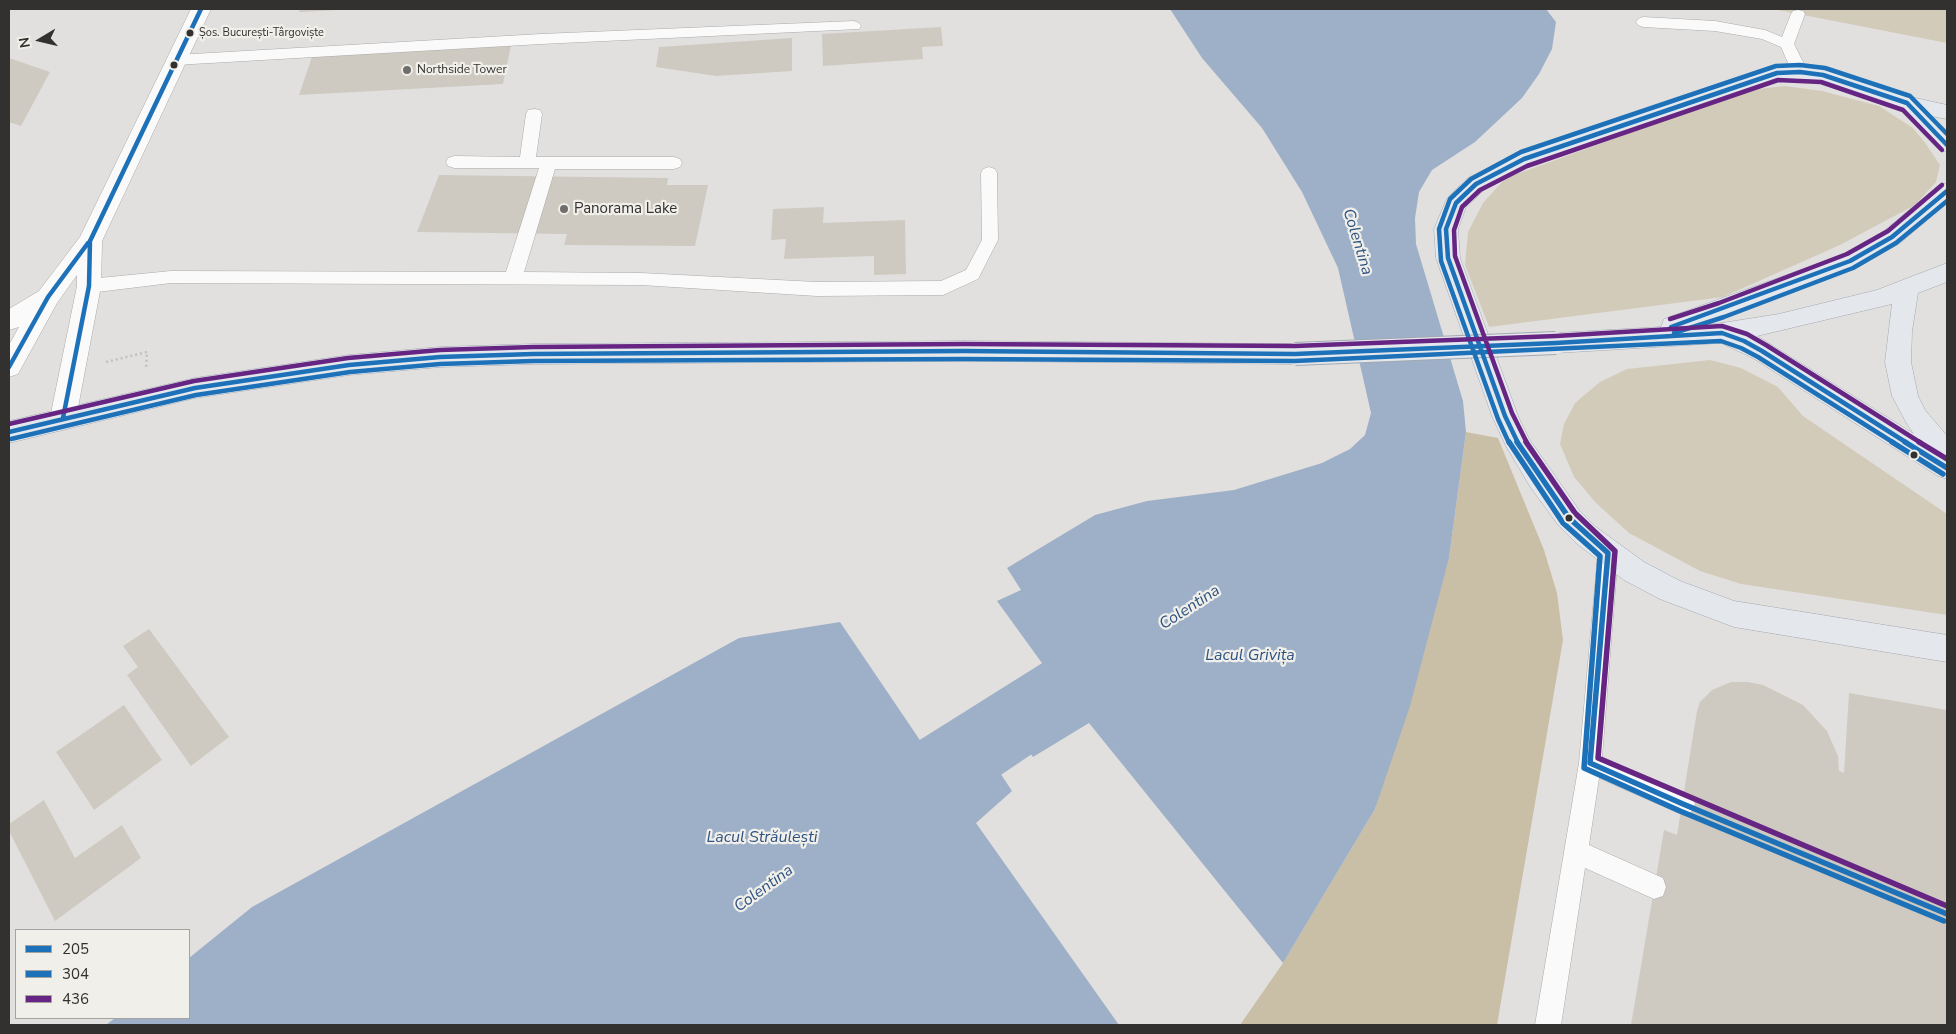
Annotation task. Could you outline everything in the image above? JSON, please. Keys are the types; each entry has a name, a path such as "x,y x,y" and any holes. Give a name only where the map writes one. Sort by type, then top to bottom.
{"main road":[{"path":"9,367 48,297 90,242 175,60 201,9"},
{"path":"1947,112 1907,103 1822,75 1800,72 1777,73 1524,159 1476,184 1456,203 1446,228 1448,258 1505,416 1519,446 1569,518 1608,553 1634,571 1670,590 1734,614 1947,648"},
{"path":"1907,103 1947,145"},
{"path":"1613,339 1682,324 1850,261 1892,237 1947,191"},
{"path":"63,418 89,286 90,242"},
{"path":"9,432 146,399 266,376 349,365 449,357 533,354 964,351 1295,354 1556,343 1722,333 1789,321 1882,298 1947,272"},
{"path":"1907,288 1900,331 1898,362 1905,396 1916,417 1947,455"},
{"path":"9,321 48,297"},
{"path":"1722,333 1744,341 1947,468"}],"lane":[{"path":"1787,44 1798,14"},
{"path":"1643,22 1715,26 1764,34 1787,44 1800,72"},
{"path":"175,60 541,39 854,26"},
{"path":"527,163 534,114"},
{"path":"454,162 548,164 674,163"},
{"path":"513,278 548,164"},
{"path":"89,286 171,276 641,279 817,289 943,288 972,274 990,240 989,173"},
{"path":"1548,1025 1590,763 1608,553"},
{"path":"1590,763 1683,804"},
{"path":"1577,852 1654,887"}],"path":[{"path":"72,370 147,352 146,399"}],"shaded area":[{"path":"1773,9 1947,9 1947,43 1798,14"},
{"path":"1785,86 1822,91 1879,106 1913,128 1926,144 1940,165 1936,182 1915,205 1840,245 1723,297 1489,327 1465,265 1468,232 1483,203 1502,182 1514,175 1749,90"},
{"path":"1710,360 1741,368 1778,387 1803,416 1947,514 1947,615 1741,584 1700,571 1629,533 1596,503 1574,477 1560,444 1564,424 1575,403 1600,382 1627,369"},
{"path":"1466,432 1498,438 1544,550 1557,593 1563,640 1497,1025 1240,1025 1283,963 1375,809 1449,558"}],"water":[{"name":"Lacul Grivița","path":"1170,9 1546,9 1556,22 1552,49 1539,74 1522,98 1475,142 1432,170 1419,192 1415,218 1416,244 1463,401 1466,432 1449,558 1410,706 1375,809 1283,963 1089,723 1033,757 993,701 1047,670 997,601 1021,590 1007,568 1095,515 1147,501 1234,490 1322,463 1350,449 1365,435 1371,413 1338,268 1302,192 1262,128 1202,58"},
{"name":"Lacul Străulești","path":"840,622 930,755 972,731 1012,791 976,823 1119,1025 106,1025 114,1019 190,1019 190,957 252,907 739,638"}],"building":[{"path":"300,9 338,9 338,10 299,12"},
{"path":"941,27 943,46 922,47 923,59 823,66 822,34"},
{"path":"792,38 792,71 716,76 656,67 659,47"},
{"name":"Northside Tower","path":"511,46 503,84 299,95 312,57"},
{"path":"9,58 50,72 21,126 9,122"},
{"name":"Panorama Lake","path":"439,175 668,178 667,185 708,185 695,246 564,245 567,234 417,232"},
{"path":"824,207 823,223 905,220 906,274 874,275 874,256 784,259 786,239 771,240 773,209"},
{"path":"149,629 229,737 191,766 127,675 138,667 123,646"},
{"path":"1731,682 1748,682 1763,685 1803,705 1827,731 1838,756 1839,771 1844,773 1849,693 1947,710 1947,1025 1631,1025 1664,830 1677,835 1697,711 1700,702 1712,690"},
{"path":"124,705 162,760 94,810 56,752"},
{"path":"44,800 75,858 122,825 141,858 55,921 9,831 9,824"}],"waterway":[{"name":"Colentina","path":"903,795 1089,674"}],"transit line":[{"name":"205","path":"63,418 89,286 90,241 201,9"},
{"name":"304","path":"1944,921 1680,811 1584,768 1600,556 1563,523 1512,449 1498,419 1441,261 1439,229 1450,199 1471,179 1521,152 1776,66 1800,65 1825,68 1910,96 1947,134"},
{"name":"205","path":"1947,145 1907,103 1823,75 1800,72 1777,73 1524,159 1476,184 1456,203 1446,229 1448,258 1505,416 1519,446 1569,518 1608,553 1590,763 1683,804 1947,914"},
{"name":"436","path":"1942,150 1903,110 1821,82 1778,80 1527,166 1480,190 1462,207 1454,230 1455,256 1512,413 1526,442 1575,513 1615,551 1598,758 1947,906"},
{"name":"436","path":"1670,319 1719,303 1847,254 1888,231 1942,185"},
{"name":"205","path":"1671,327 1850,261 1892,237 1947,191"},
{"name":"304","path":"1674,333 1724,317 1853,268 1896,243 1947,201"},
{"name":"205","path":"9,367 48,297 88,243"},
{"name":"436","path":"9,424 194,381 348,358 440,350 533,347 964,344 1295,346 1556,336 1722,326 1747,334 1766,345 1947,459"},
{"name":"205","path":"9,432 195,388 349,365 440,357 533,354 964,351 1295,354 1556,343 1722,333 1744,341 1762,351 1947,468"},
{"name":"304","path":"11,439 196,395 350,372 440,364 533,361 964,359 1295,361 1721,341 1741,348 1758,357 1943,474"}],"place":[{"name":"Șos. București-Târgoviște","path":"190,33"},
{"name":"Northside Tower","path":"407,70"},
{"name":"Panorama Lake","path":"564,209"}]}
